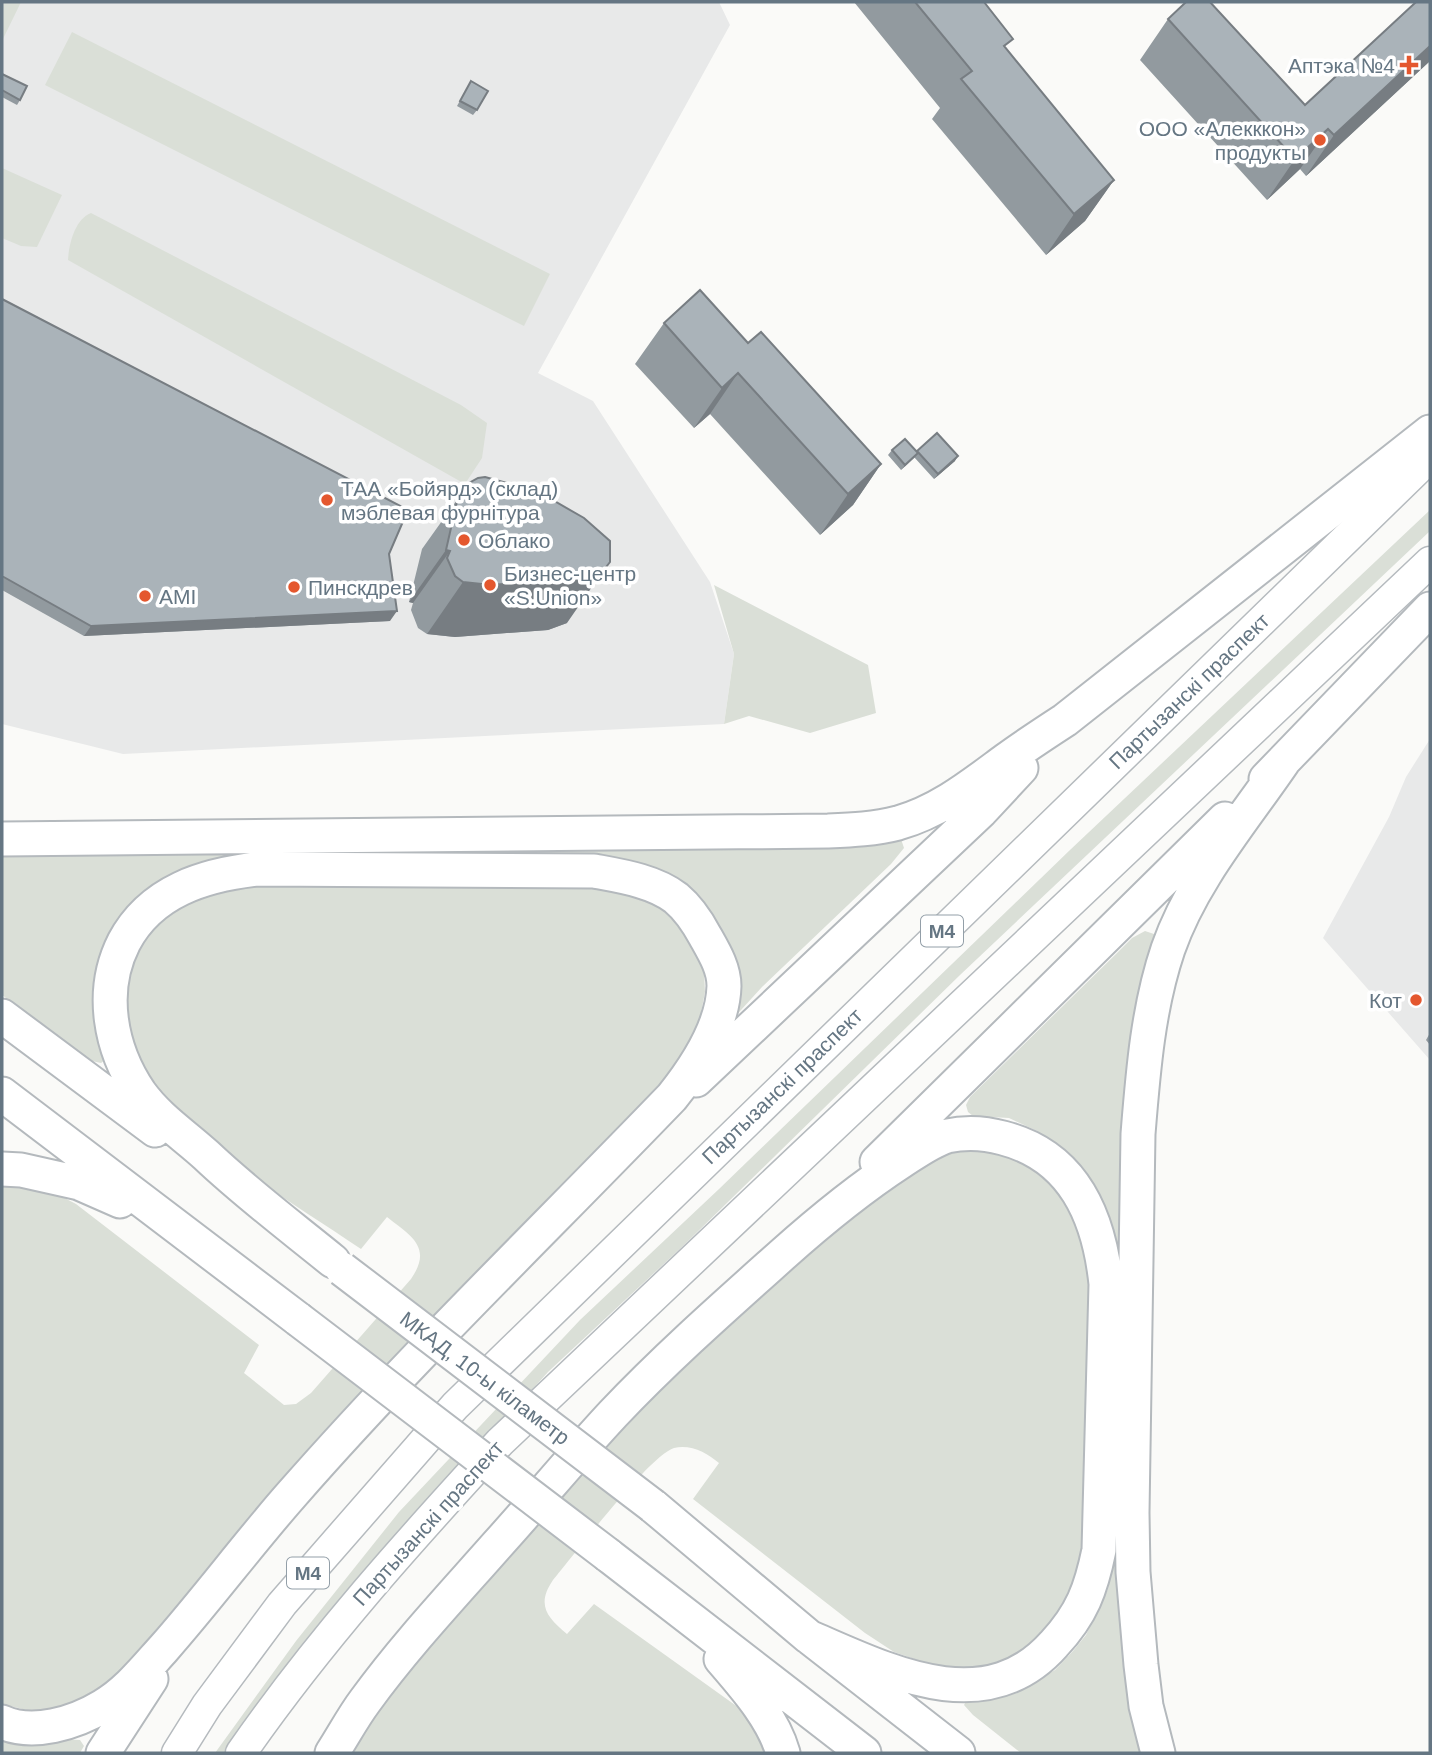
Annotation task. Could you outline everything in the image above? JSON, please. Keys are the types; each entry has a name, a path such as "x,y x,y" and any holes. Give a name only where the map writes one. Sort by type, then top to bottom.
{"highway":[{"path":"2,839 860,830 900,822 935,808 969,788 1065,720 1430,432"},
{"path":"820,1222 930,1108 1283,762 1430,610"},
{"path":"583,1190 981,811 1065,720"},
{"path":"1158,1753 1146,1706 1135,1613 1132,1513 1138,1147 1143,1075 1151,1019 1169,947 1187,907 1211,865 1283,762"},
{"path":"2,1722 29,1728 63,1723 103,1706 130,1685 380,1396 673,1097 687,1078 713,1030 724,985 720,961 696,922 676,898 641,881 594,871 258,869 195,881 170,893 151,907 130,930 118,954 111,979 109,1000 117,1048 141,1094 162,1118 238,1185 337,1265"},
{"name":"МКАД, 10-ы кіламетр","path":"2,1016 337,1265 653,1506 809,1637 958,1753"},
{"path":"2,1094 864,1753"},
{"path":"332,1753 364,1702 417,1636 614,1413 707,1322 820,1222 872,1180 945,1137 968,1133 994,1136 1031,1147 1074,1184 1097,1235 1106,1284 1099,1550 1093,1581 1083,1606 1069,1628 1044,1656 1014,1674 989,1683 961,1686 890,1672 809,1637"},
{"path":"2,1169 21,1170 79,1183 173,1226"},
{"path":"678,1610 737,1678 767,1719 783,1753"},
{"path":"103,1753 188,1621"}],"main road":[{"name":"Партызанскі праспект","path":"177,1753 207,1705 282,1604 455,1406 1430,457"},
{"name":"Партызанскі праспект","path":"241,1753 336,1627 500,1442 1430,562"},
{"path":"326,1753 364,1702"}],"shaded area":[{"path":"2,2 719,2 730,25 538,373 593,401 710,582 734,654 724,724 123,754 2,724"},
{"path":"2,2 21,2 2,41"},
{"path":"72,32 550,274 524,326 45,85"},
{"path":"2,168 62,195 37,247 21,246 2,238"},
{"path":"91,213 461,405 487,423 482,458 465,484 68,260 71,240 77,226"},
{"path":"1430,510 1430,531 960,975 683,1246 548,1372 433,1499 232,1753 215,1753 296,1641 399,1512 580,1320 1070,850"},
{"path":"714,585 868,665 876,713 810,733 749,716 724,724 734,654"},
{"path":"1430,739 1430,1060 1323,938 1389,817 1406,777"},
{"path":"901,839 904,848 891,864 762,987 731,1021 726,949 590,856 148,895 105,1060 101,1063 92,1061 2,995 2,855"},
{"path":"518,879 642,893 675,915 704,970 705,992 700,1018 682,1058 642,1109 450,1299 363,1391 279,1485 133,1669 95,1697 62,1710 35,1712 2,1704 2,1179 53,1192 76,1204 259,1345 244,1373 284,1405 296,1404 311,1393 411,1279 420,1258 416,1243 387,1217 361,1249 237,1165 154,1088 138,1060 126,1006 130,969 143,943 154,928 177,908 206,894 241,885"},
{"path":"1145,931 1154,934 1157,941 1126,1083 1121,1135 1122,1242 1149,1753 1021,1753 964,1705 967,1699 1035,1681 1055,1670 1086,1635 1108,1589 1117,1544 1116,1278 1113,1231 1096,1190 1063,1152 1037,1131 1009,1118 973,1116 966,1105 970,1097 1132,938"},
{"path":"968,1141 1019,1153 1067,1196 1093,1273 1082,1579 1047,1639 991,1670 935,1666 894,1652 865,1633 693,1499 719,1463 698,1450 680,1447 663,1455 648,1468 594,1529 553,1580 545,1597 546,1610 567,1634 594,1604 756,1720 771,1753 343,1753 448,1622 614,1430 877,1183"},
{"path":"2,1736 80,1740 84,1746 80,1753 2,1753"}],"building":[{"path":"915,2 984,2 1013,39 1004,46 1114,180 1074,214 961,79 972,71"},
{"path":"1186,2 1210,2 1305,105 1416,2 1430,2 1430,46 1334,135 1328,129 1295,159 1168,19"},
{"path":"2,74 27,86 20,100 2,90"},
{"path":"471,81 488,91 477,110 460,101"},
{"path":"700,290 748,343 761,332 881,464 848,494 738,373 722,388 664,323"},
{"path":"2,299 408,510 389,554 397,611 91,626 2,576"},
{"path":"937,433 958,456 938,474 917,451"},
{"path":"905,439 918,453 905,465 892,450"},
{"path":"485,477 515,485 556,502 584,518 610,541 610,562 603,571 585,578 491,585 463,582 455,576 447,558 450,551 446,550 458,497 461,497 469,483"}],"place":[{"name":"Аптэка №4","path":"1409,65"},
{"name":"ООО «Алекккон» продукты","path":"1320,140"},
{"name":"ТАА «Бойярд» (склад) мэблевая фурнітура","path":"327,500"},
{"name":"Облако","path":"464,540"},
{"name":"Бизнес-центр «S.Union»","path":"490,585"},
{"name":"Пинскдрев","path":"294,587"},
{"name":"AMI","path":"145,596"},
{"name":"Кот","path":"1416,1000"}]}
